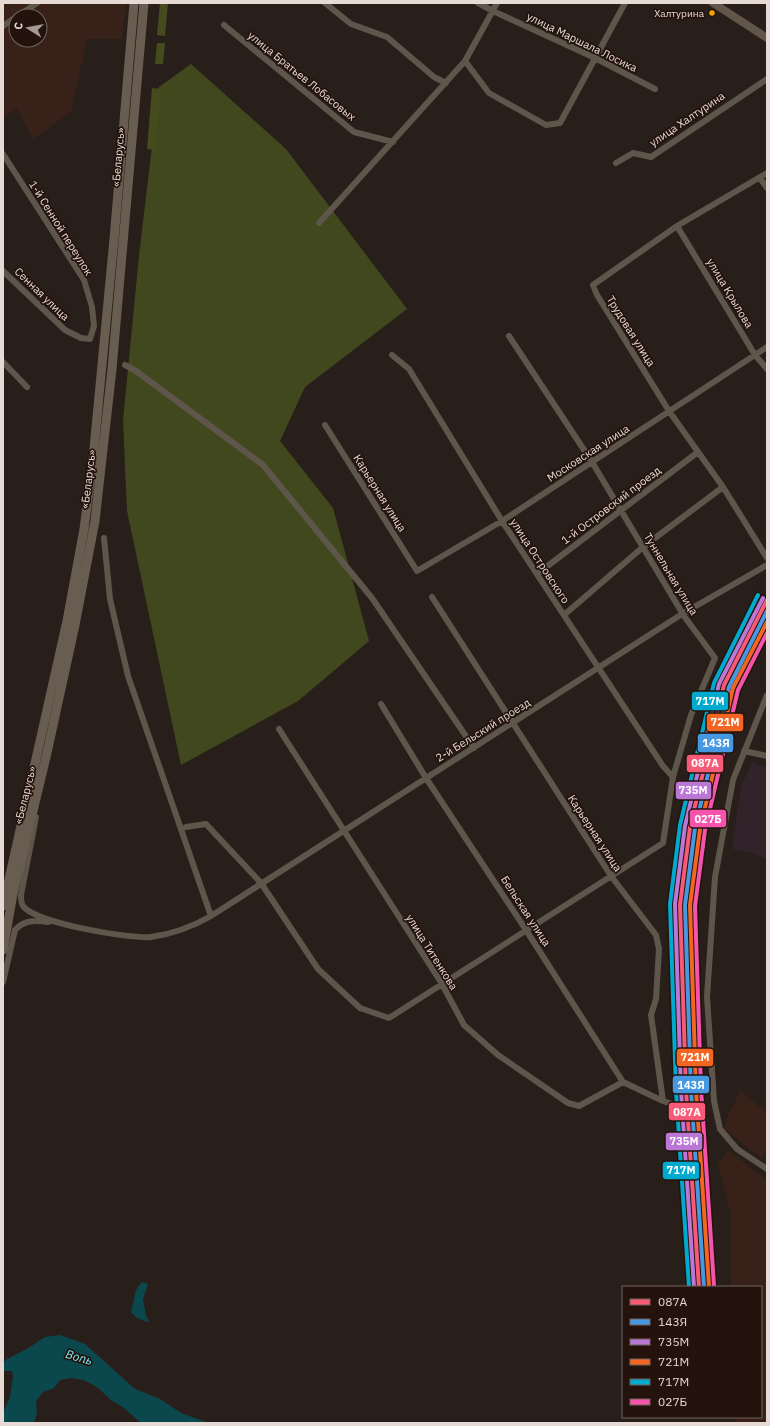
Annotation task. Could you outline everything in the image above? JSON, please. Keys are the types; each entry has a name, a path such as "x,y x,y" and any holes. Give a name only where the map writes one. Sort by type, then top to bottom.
{"highway":[{"name":"«Беларусь»","path":"3,906 67,622 85,521 93,459 134,3"},
{"name":"«Беларусь»","path":"3,950 13,894 47,753 75,625 95,521 112,369 144,3"}],"main road":[{"path":"713,3 767,38"}],"street":[{"path":"324,3 351,24 387,37 434,77 446,83"},
{"name":"улица Маршала Лосика","path":"478,3 595,58 655,89"},
{"path":"319,223 465,61 497,3"},
{"path":"465,61 489,93 546,125 560,123 625,3"},
{"name":"улица Братьев Лобасовых","path":"224,25 354,132 393,142"},
{"name":"улица Халтурина","path":"616,163 633,153 651,157 767,79"},
{"name":"1-й Сенной переулок","path":"3,154 84,280 92,307 94,326 90,339"},
{"name":"Трудовая улица","path":"767,173 678,226 593,285 597,295 669,411 723,487 767,558"},
{"path":"760,178 767,188"},
{"name":"улица Крылова","path":"678,226 755,355 767,369"},
{"name":"Сенная улица","path":"3,271 65,330 81,338 90,339"},
{"name":"Туннельная улица","path":"509,336 592,462 682,614 715,658 691,715 673,777 664,842 611,876"},
{"name":"Московская улица","path":"417,571 502,521 767,347"},
{"name":"улица Островского","path":"392,355 409,369 502,521 663,766 673,777"},
{"path":"3,362 27,387"},
{"path":"125,366 136,371 263,465 372,598 474,748"},
{"name":"Карьерная улица","path":"325,425 417,571"},
{"name":"1-й Островский проезд","path":"537,574 698,452"},
{"path":"564,615 643,547 723,487"},
{"path":"104,538 110,598 128,676 211,916"},
{"name":"2-й Бельский проезд","path":"61,923 140,938 159,936 196,925 682,614 767,565"},
{"name":"Карьерная улица","path":"432,596 611,876 656,935 659,949 656,999 651,1015 663,1101"},
{"path":"767,695 733,780 715,877 707,997 714,1101 720,1129 736,1149 767,1169"},
{"name":"Бельская улица","path":"381,704 426,778 526,930 623,1082"},
{"name":"улица Титенкова","path":"279,729 442,984 464,1025 498,1055 568,1103 579,1106 623,1082"},
{"path":"744,751 767,756"},
{"path":"47,753 21,900 23,907 30,912 61,923"},
{"path":"186,827 206,824 261,883 318,970 360,1008 389,1018 611,876"},
{"path":"3,982 13,936 19,925 29,921 61,923"},
{"path":"623,1082 675,1105"}],"shaded area":[{"path":"3,3 126,3 122,39 87,39 71,112 33,139 17,108 3,117"},
{"path":"752,763 767,767 767,859 749,852 732,849 741,786"},
{"path":"740,1091 767,1112 767,1151 761,1158 724,1129 726,1120"},
{"path":"728,1150 767,1180 767,1423 736,1423 735,1418 762,1418 762,1286 731,1286 731,1215 718,1165"}],"green space":[{"path":"160,3 168,3 165,36 157,35"},
{"path":"157,43 165,43 163,64 155,64"},
{"path":"191,64 286,149 407,309 305,387 280,441 333,508 369,641 298,701 181,765 127,511 123,420 139,256 159,87"},
{"path":"152,88 161,89 155,150 147,149"}],"water":[{"path":"142,1282 148,1284 143,1299 146,1316 149,1321 147,1322 137,1318 131,1312 136,1290"},
{"name":"Вопь","path":"60,1335 85,1344 135,1389 160,1399 181,1413 209,1423 141,1423 97,1387 84,1380 71,1378 60,1380 54,1388 43,1392 36,1401 37,1412 34,1423 3,1423 3,1413 10,1397 13,1376 12,1371 3,1371 3,1363 7,1359 27,1349 45,1337"}],"transit line":[{"name":"717М","path":"689,1286 676,1091 670,904 680,825 714,683 758,595"},
{"name":"735М","path":"694,1286 681,1090 675,904 685,826 719,684 763,598"},
{"name":"087А","path":"699,1286 686,1090 680,905 690,827 724,685 767,600"},
{"name":"143Я","path":"704,1286 691,1090 685,905 695,828 729,687 767,611"},
{"name":"721М","path":"709,1286 696,1090 690,905 700,829 733,688 767,622"},
{"name":"027Б","path":"714,1286 701,1089 695,906 705,830 738,690 767,633"}],"place":[{"name":"Халтурина","path":"712,13"}]}
